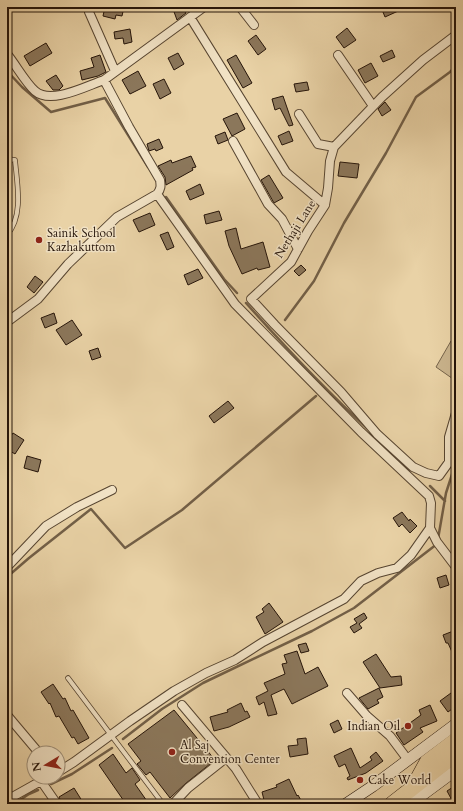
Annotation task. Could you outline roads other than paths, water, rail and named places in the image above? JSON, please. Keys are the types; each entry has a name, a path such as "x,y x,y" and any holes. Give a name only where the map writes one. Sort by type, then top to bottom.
{"highway":[{"path":"414,799 427,762 456,740"},
{"path":"392,804 414,799 437,769 456,754"}],"street":[{"path":"88,7 115,71"},
{"path":"7,54 36,92 46,96 56,96 104,80 204,7"},
{"path":"240,7 254,25"},
{"path":"190,17 286,172 325,205"},
{"path":"299,114 318,144 334,147 373,106 423,60 456,34"},
{"path":"338,55 373,106"},
{"path":"7,322 38,299 68,264 118,216 157,194 160,190 160,180 104,80"},
{"path":"233,141 268,204 282,219 298,249"},
{"name":"Nethaji Lane","path":"334,147 330,160 325,205 308,231 291,262 251,298 275,326 341,392 377,434 413,467 426,473 439,476 449,462 449,437 456,413"},
{"path":"157,194 235,304 361,432 429,496 431,503 430,528 437,542 456,567"},
{"path":"7,567 46,526 76,507 112,490"},
{"path":"66,767 174,691 198,677 235,660 263,642 344,599 361,581 378,573 396,568 411,555 430,528"},
{"path":"347,694 367,716 390,736 408,760"},
{"path":"182,705 236,769 258,804"},
{"path":"7,715 32,745"},
{"path":"346,804 373,786 456,724"},
{"path":"173,804 188,788 226,758"},
{"path":"414,799 456,770"},
{"path":"7,800 34,785"},
{"path":"48,785 56,804"}],"lane":[{"path":"7,159 15,160 19,199 13,228 7,235"},
{"path":"68,678 163,804"}],"waterway":[{"path":"285,320 314,281 344,223 386,153 416,97 456,66"},
{"path":"7,71 22,87 51,112 105,98 148,167"},
{"path":"166,197 224,279 237,293"},
{"path":"246,303 275,336 336,399 368,429"},
{"path":"7,577 91,509 125,548 182,510 316,396"},
{"path":"438,539 446,493 456,462"},
{"path":"430,486 445,501"},
{"path":"123,739 162,709 203,683 312,631 354,608 437,544"},
{"path":"66,777 112,748"},
{"path":"14,804 38,790"}],"place":[{"name":"Sainik School Kazhakuttom","path":"39,240"},
{"name":"Indian Oil","path":"408,726"},
{"name":"Al Saj Convention Center","path":"172,752"},
{"name":"Cake World","path":"360,780"}]}
